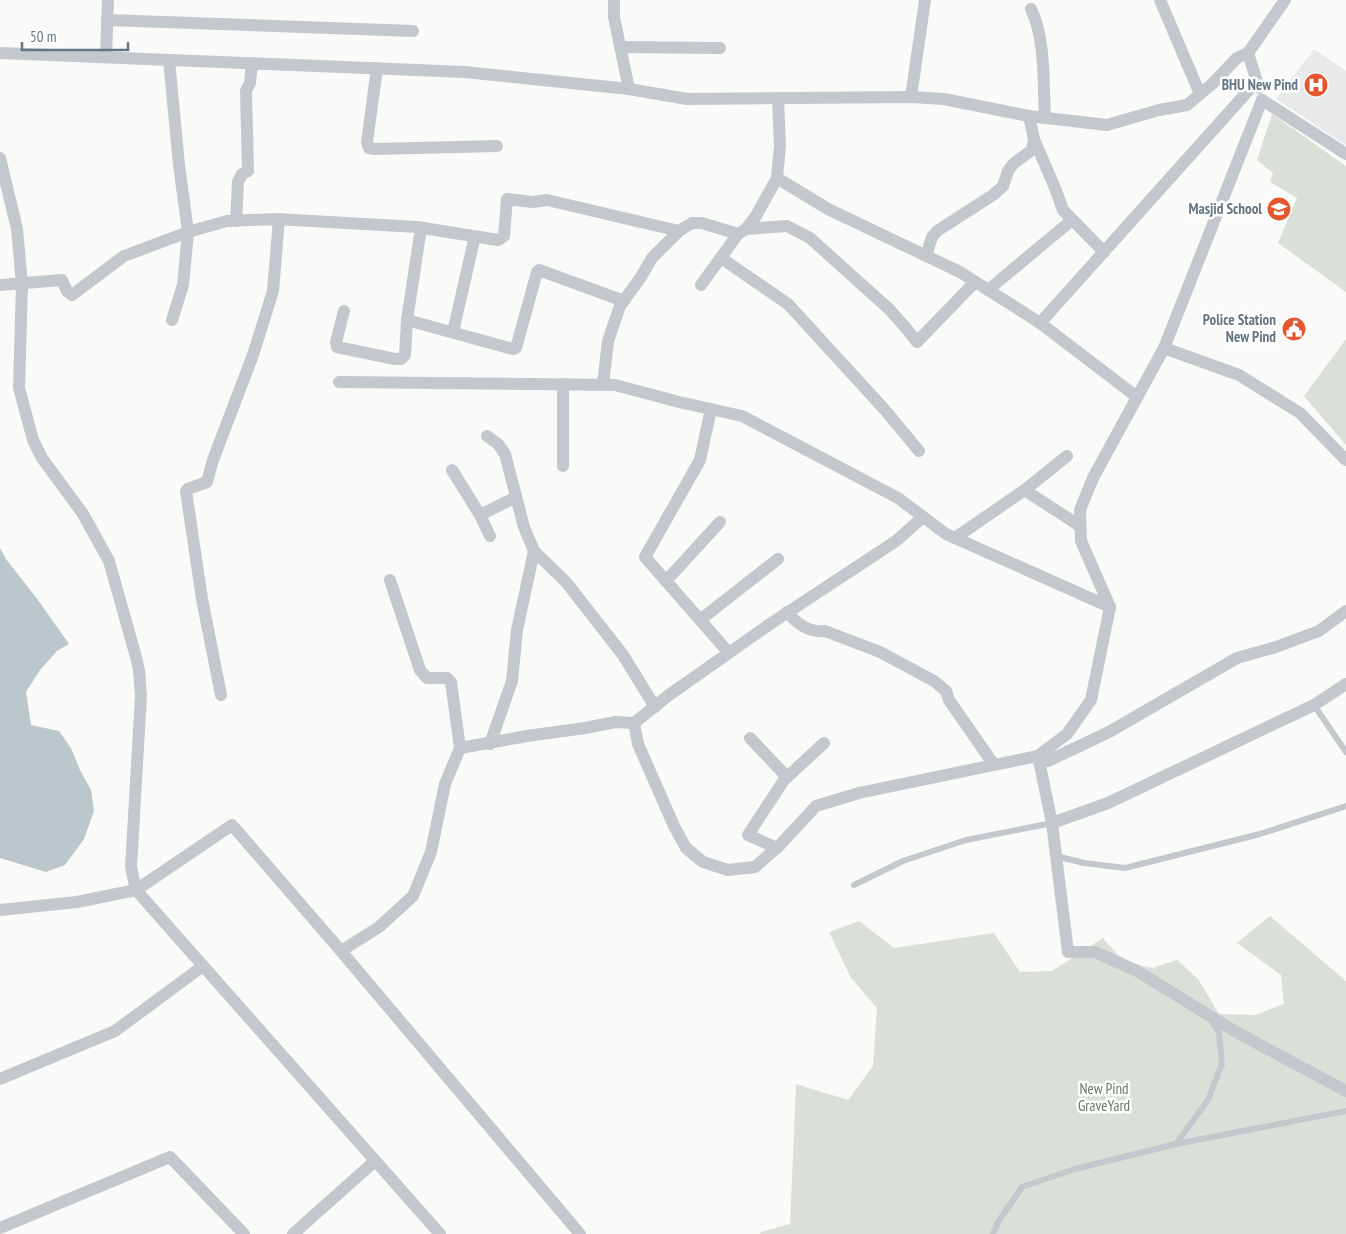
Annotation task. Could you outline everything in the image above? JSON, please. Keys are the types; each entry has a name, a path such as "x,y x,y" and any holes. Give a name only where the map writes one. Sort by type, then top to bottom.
{"street":[{"path":"106,58 108,0"},
{"path":"614,0 614,17 629,89"},
{"path":"911,97 925,0"},
{"path":"1160,0 1200,94"},
{"path":"0,53 465,72 629,89 687,100 911,97 944,100 1029,116 1107,125 1160,110 1187,105 1212,84 1236,58 1248,53 1284,0"},
{"path":"1031,9 1041,41 1045,118"},
{"path":"107,20 413,31"},
{"path":"620,47 720,48"},
{"path":"634,723 638,744 674,826 686,848 703,862 728,870 754,867 777,848 816,806 859,793 1038,756 1067,734 1091,700 1110,607 1081,541 1080,510 1093,478 1164,348 1262,100 1248,53"},
{"path":"169,60 179,165 188,232 183,286 172,320"},
{"path":"236,221 238,182 242,174 248,171 246,91 250,83 252,63"},
{"path":"377,68 367,142 370,148 497,146"},
{"path":"1040,323 1257,81"},
{"path":"701,285 742,231 756,216 777,178 780,146 778,98"},
{"path":"1262,100 1346,154"},
{"path":"1029,116 1034,139 1063,210 1104,252"},
{"path":"926,256 932,238 937,231 993,195 1002,186 1012,164 1032,150 1034,139"},
{"path":"0,158 17,229 22,284 19,388 33,440 42,458 83,514 109,561 139,670 141,696 131,867 136,890 440,1234"},
{"path":"777,178 828,209 960,272 1040,323 1137,397"},
{"path":"0,286 62,280 72,295 124,256 188,232 227,221 278,219 421,228 498,240 504,236 507,200 533,202 547,200 679,231"},
{"path":"221,695 202,599 186,491 207,482 213,460 253,355 273,291 278,219"},
{"path":"988,290 1072,220"},
{"path":"603,384 608,341 620,306 652,258 679,231 692,223 702,223 742,231 787,226 810,238 889,309 916,342 974,282"},
{"path":"344,311 336,348 395,359 401,359 405,355 407,320 421,228"},
{"path":"453,332 475,236"},
{"path":"721,258 788,304 919,451"},
{"path":"407,320 513,349 516,348 536,272 539,270 624,301"},
{"path":"1164,348 1239,375 1300,413 1346,460"},
{"path":"339,382 615,385 742,416 898,498 946,534 1110,607"},
{"path":"563,384 563,466"},
{"path":"711,409 700,460 645,557 729,653"},
{"path":"487,436 498,444 505,454 524,527 534,551 566,582 623,655 655,707"},
{"path":"955,538 1026,489 1067,456"},
{"path":"452,470 480,514 490,536"},
{"path":"1026,489 1029,493 1080,526"},
{"path":"480,514 516,498"},
{"path":"460,748 616,722 634,723 669,695 787,612 896,541 923,516"},
{"path":"666,581 720,522"},
{"path":"490,744 512,682 517,630 534,551"},
{"path":"700,620 778,559"},
{"path":"342,951 379,926 413,896 431,852 445,784 460,748 451,682 447,678 427,678 420,670 390,580"},
{"path":"1038,756 1048,761 1057,757 1109,732 1237,658 1319,631 1346,611"},
{"path":"787,612 799,625 816,632 825,631 880,652 934,681 946,691 949,700 994,765"},
{"path":"1052,823 1108,804 1314,705 1346,684"},
{"path":"750,738 787,777"},
{"path":"777,848 748,835 784,780 824,743"},
{"path":"1038,756 1052,823 1068,952 1095,952 1137,971 1236,1032 1346,1091"},
{"path":"0,910 77,902 136,890 232,825 342,951 580,1234"},
{"path":"0,1078 115,1031 203,966"},
{"path":"0,1228 170,1157 244,1234"},
{"path":"292,1234 375,1160"}],"lane":[{"path":"1314,705 1346,752"},
{"path":"1056,856 1084,864 1125,868 1260,834 1346,806"},
{"path":"854,885 903,861 966,840 1052,823"},
{"path":"1176,1144 1208,1100 1222,1064 1219,1033 1209,1016"},
{"path":"993,1234 998,1222 1022,1188 1075,1169 1176,1144 1346,1111"}],"shaded area":[{"name":"BHU New Pind","path":"1314,49 1346,71 1346,145 1276,99"},
{"path":"0,548 6,559 69,644 57,651 40,670 26,692 31,725 59,731 71,748 91,790 94,811 84,839 65,865 46,872 0,858"}],"green space":[{"path":"1272,114 1346,166 1346,292 1278,243 1297,198 1270,182 1273,173 1257,160"},
{"path":"1346,339 1346,445 1304,396"},
{"name":"New Pind GraveYard","path":"1270,916 1346,981 1346,1234 760,1234 761,1232 790,1224 796,1084 848,1100 873,1066 877,1008 851,978 829,932 859,921 894,948 994,933 1020,972 1052,971 1103,938 1123,961 1152,968 1177,960 1198,979 1219,1014 1255,1015 1284,1004 1281,975 1237,943"}],"place":[{"name":"BHU New Pind","path":"1316,85"},
{"name":"Masjid School","path":"1279,209"},
{"name":"Police Station New Pind","path":"1294,329"}]}
